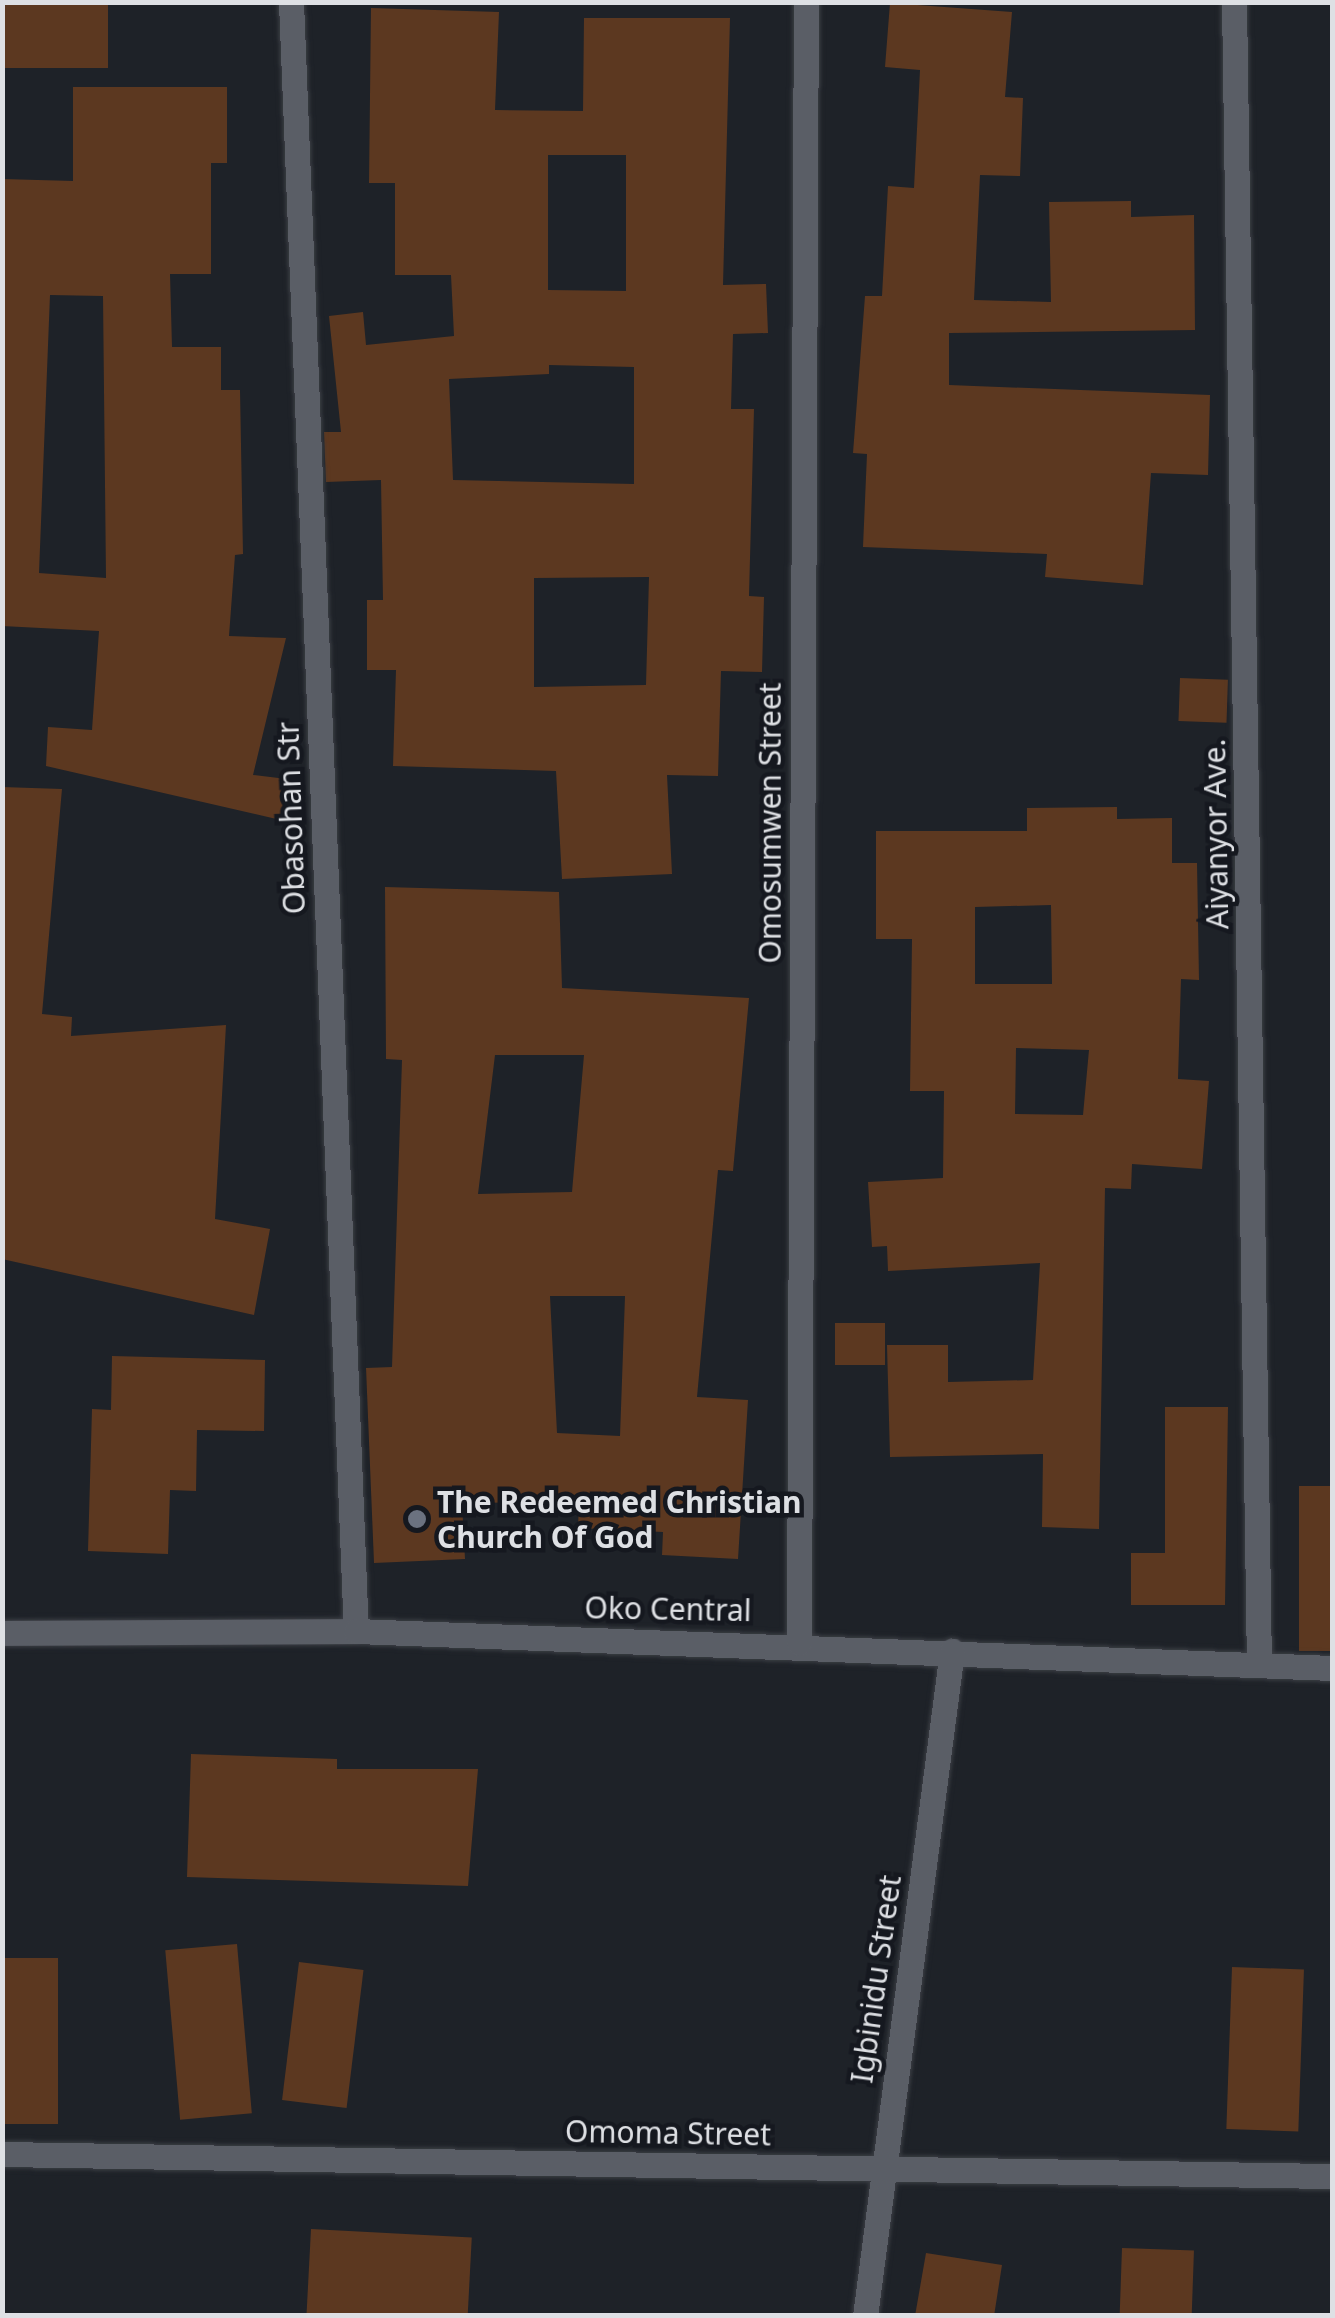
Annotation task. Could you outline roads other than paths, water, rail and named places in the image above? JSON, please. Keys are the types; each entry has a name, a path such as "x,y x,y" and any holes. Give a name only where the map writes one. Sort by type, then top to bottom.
{"street":[{"name":"Obasohan Str","path":"291,2 356,1631"},
{"name":"Omosumwen Street","path":"799,1643 806,2"},
{"name":"Aiyanyor Ave.","path":"1234,2 1258,1665"},
{"name":"Oko Central","path":"2,1633 356,1631 799,1643 1332,1668"},
{"name":"Igbinidu Street","path":"865,2316 952,1651"},
{"name":"Omoma Street","path":"2,2154 1332,2176"}],"place":[{"name":"The Redeemed Christian Church Of God","path":"417,1519"}]}
